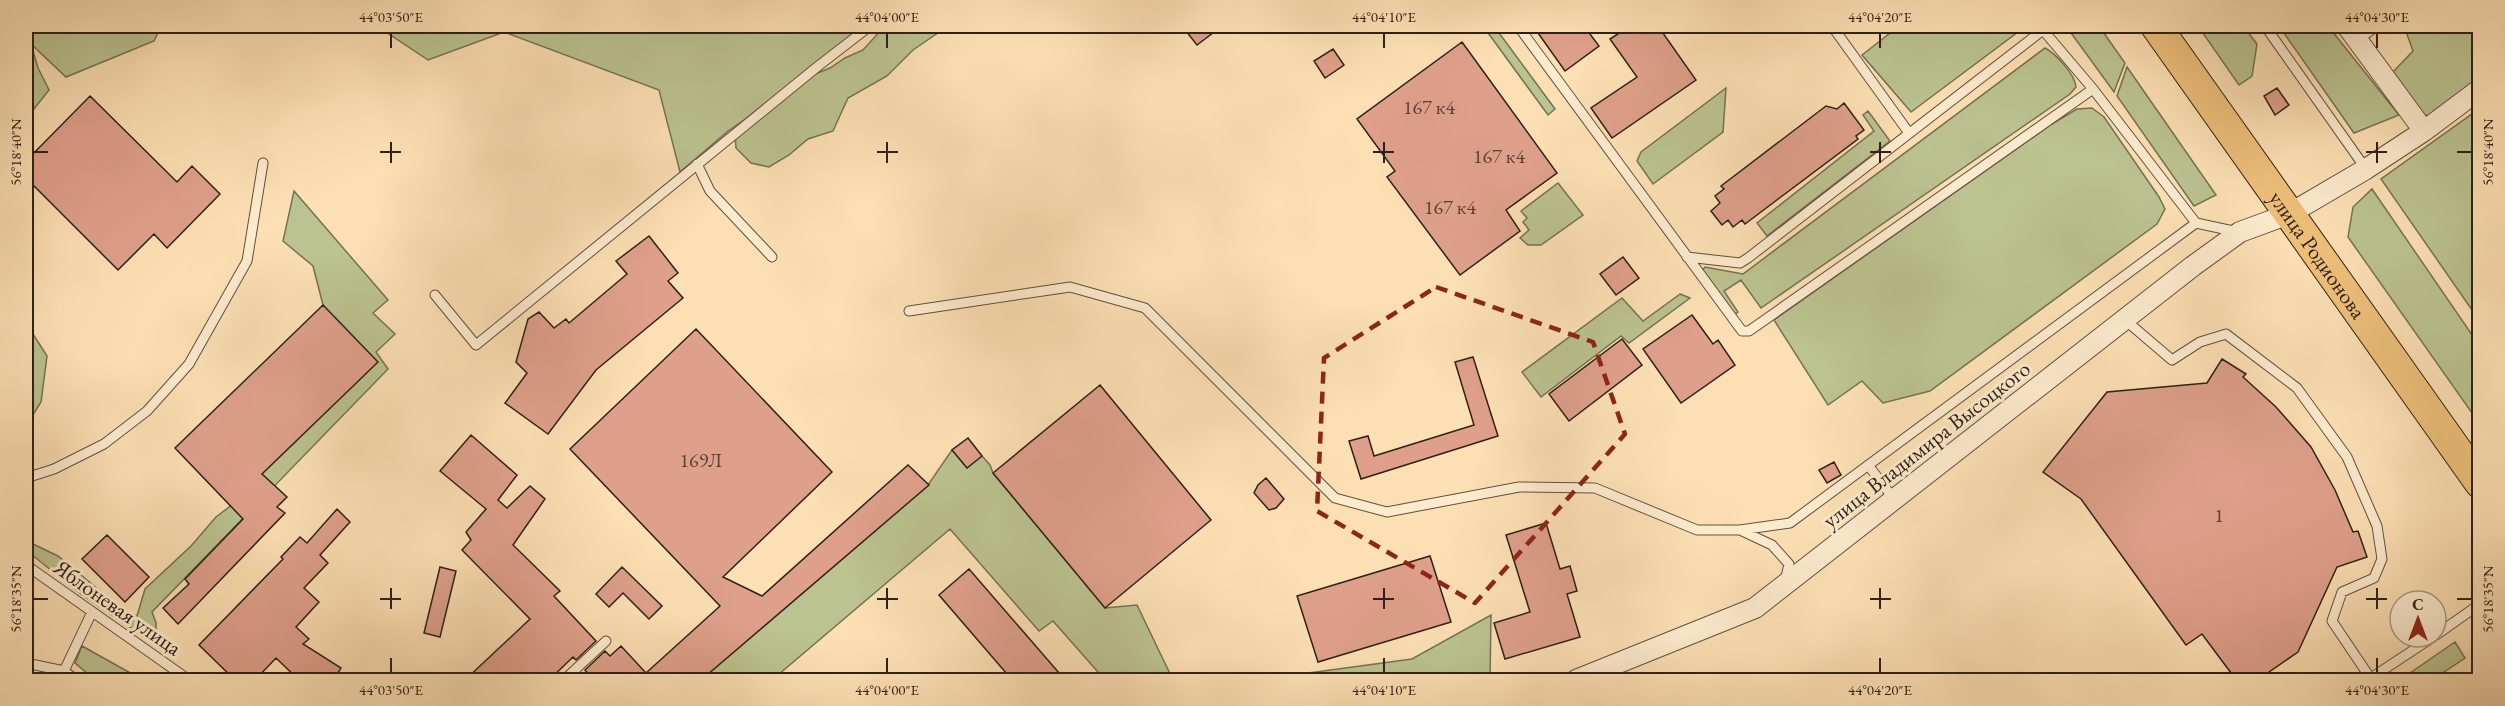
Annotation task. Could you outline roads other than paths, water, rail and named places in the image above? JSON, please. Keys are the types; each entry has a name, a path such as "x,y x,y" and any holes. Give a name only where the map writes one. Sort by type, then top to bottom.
{"main road":[{"name":"улица Родионова","path":"2156,26 2480,483"}],"street":[{"path":"2352,33 2424,131"},
{"name":"улица Владимира Высоцкого","path":"1576,681 1755,608 2124,319 2240,232 2289,214 2366,169 2424,131 2480,90"}],"lane":[{"path":"435,296 476,345 870,26"},
{"path":"1518,26 1742,331 1749,331 2093,89"},
{"path":"1832,26 1909,133"},
{"path":"2265,26 2366,169"},
{"path":"2352,33 2377,26"},
{"path":"1687,256 1740,263 1748,258 2043,30 2093,89 2196,223 2240,232"},
{"path":"26,478 54,469 104,444 147,411 189,364 247,261 263,163"},
{"path":"697,164 710,191 772,257"},
{"path":"909,311 1070,287 1145,308 1335,498 1388,513 1519,487 1595,488 1697,530 1740,530 1790,523 2196,223"},
{"path":"2124,319 2172,360 2200,342 2226,334 2297,388 2347,457 2377,526 2382,560 2374,578 2342,592 2332,621 2370,680 2415,649"},
{"path":"1868,465 1894,499"},
{"path":"1740,530 1772,545 1789,564 1785,585"},
{"name":"Яблоневая улица","path":"26,565 189,681"},
{"path":"2448,626 2480,604"},
{"path":"64,671 92,612"},
{"path":"564,681 606,641"},
{"path":"26,663 64,671 76,681"}]}
